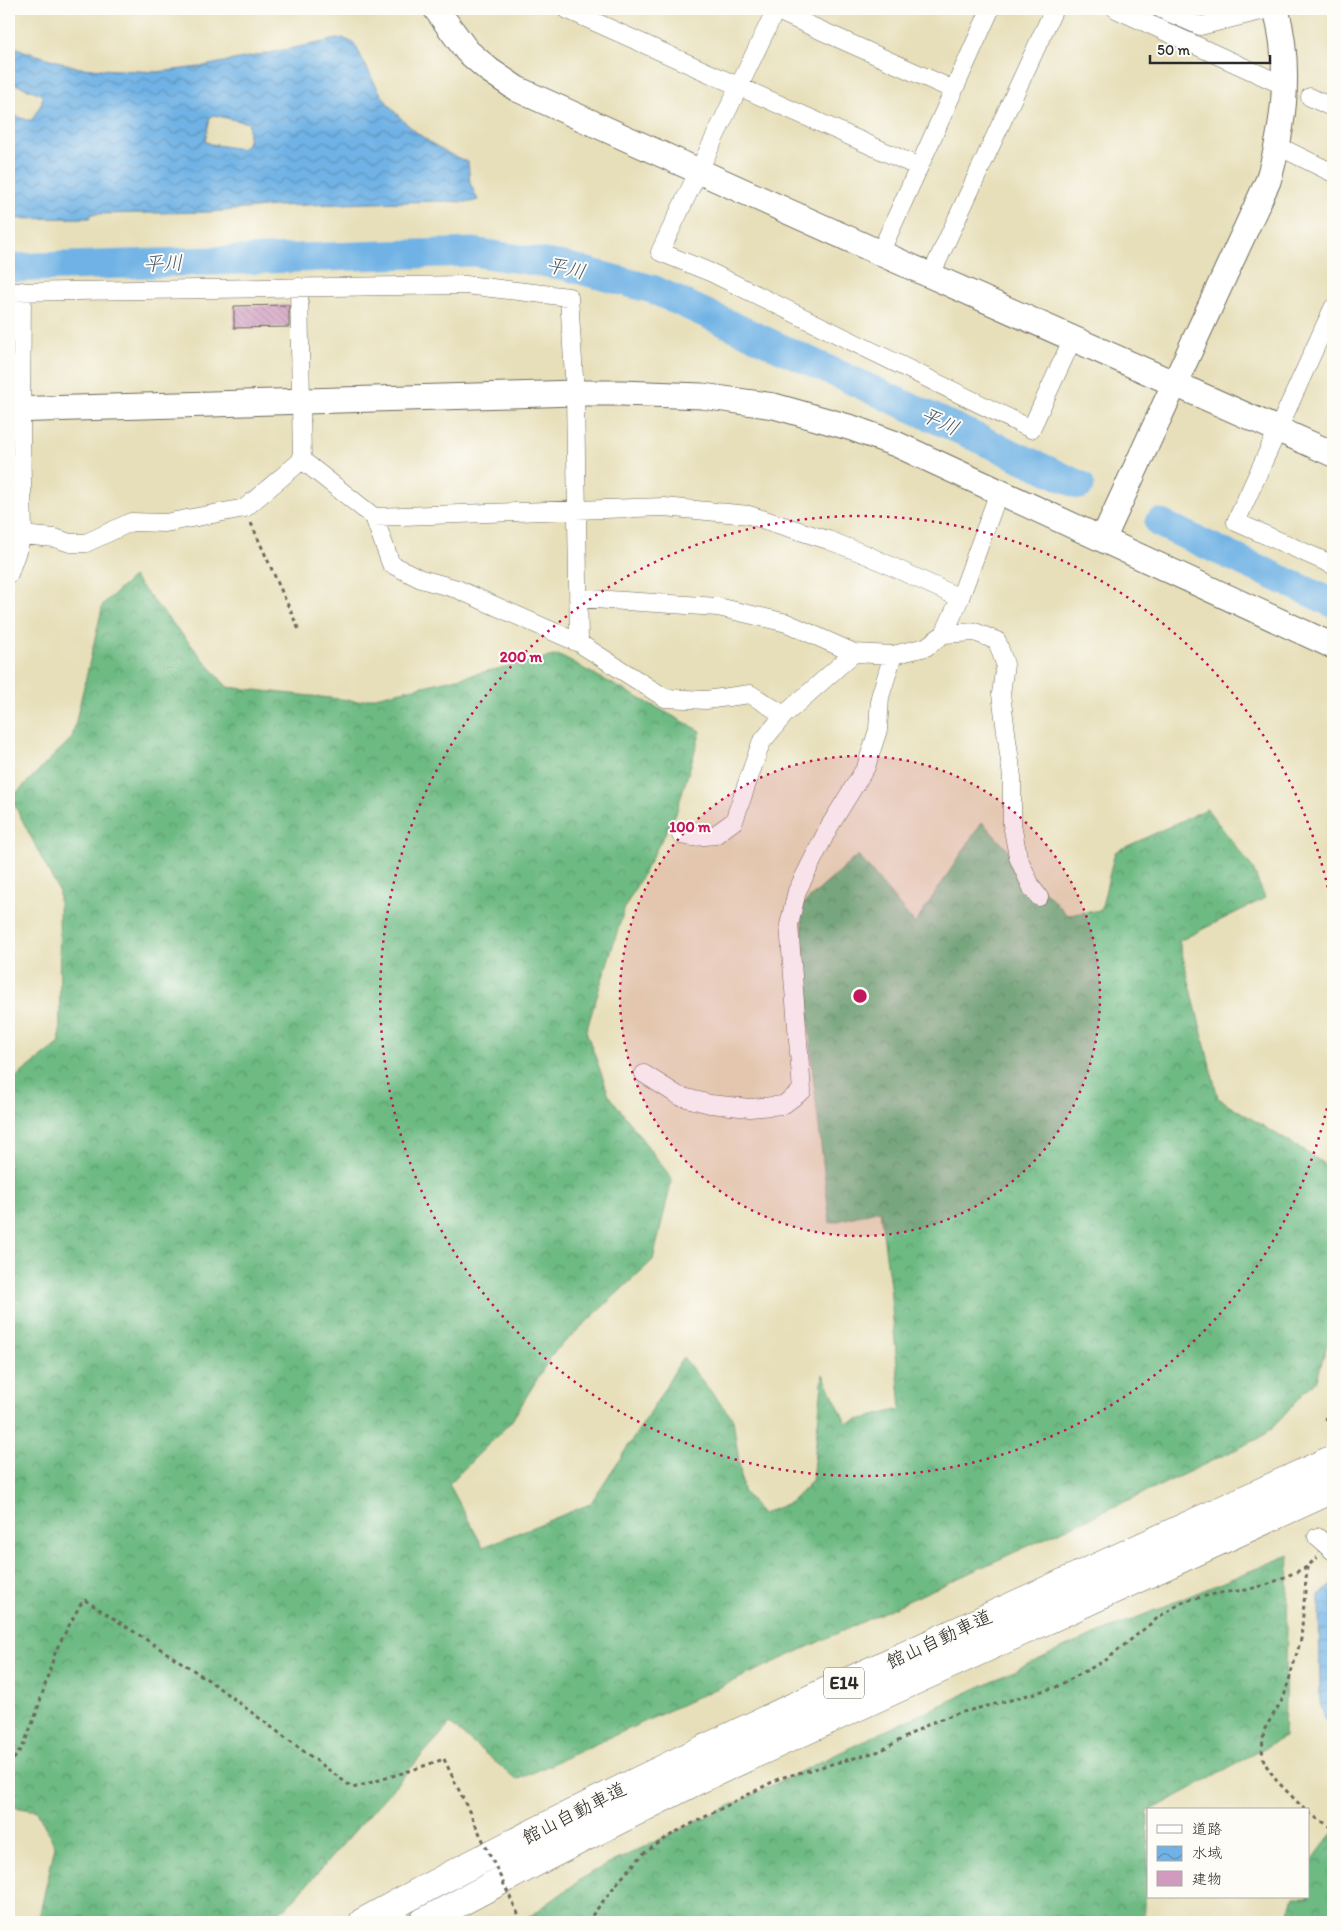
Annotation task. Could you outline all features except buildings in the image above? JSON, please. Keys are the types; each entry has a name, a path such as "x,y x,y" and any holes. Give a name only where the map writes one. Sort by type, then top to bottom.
{"highway":[{"name":"館山自動車道","path":"362,1922 521,1839 687,1756 1333,1459"},
{"name":"館山自動車道","path":"423,1922 700,1779 1143,1574 1333,1489"}],"street":[{"path":"436,9 466,51 517,89 1333,454"},
{"path":"566,9 919,167"},
{"path":"954,90 775,9 660,252 712,273 1031,428 1073,338"},
{"path":"880,253 990,10 987,9"},
{"path":"936,264 1054,9"},
{"path":"1116,9 1274,81"},
{"path":"1161,9 1200,26 1269,9"},
{"path":"1108,528 1268,181 1283,124 1285,89 1284,49 1276,9"},
{"path":"1310,97 1333,108"},
{"path":"1278,146 1333,172"},
{"path":"9,574 16,534 15,292 466,285 569,297 575,393 579,643"},
{"path":"16,534 86,543 131,522 165,523 245,508 302,460 299,287"},
{"path":"1333,308 1236,522 1333,565"},
{"path":"15,410 575,393 702,396 774,406 874,435 999,492 1108,528 1333,646"},
{"path":"302,460 374,516 391,564 421,579 457,589 579,643 664,698 706,700 750,694 784,715"},
{"path":"578,598 718,606 786,623 854,653 893,655 926,647 944,634 960,598 999,492"},
{"path":"374,516 664,507 750,514 867,555 960,598"},
{"path":"944,634 975,632 998,641 1005,664 1001,694 1012,777 1012,824 1018,857 1032,888 1039,897"},
{"path":"681,835 694,837 715,835 734,821 761,743 784,715 854,653"},
{"path":"644,1074 679,1096 710,1104 750,1108 783,1105 802,1091 789,925 798,892 825,835 866,767 878,730 880,697 893,655"},
{"path":"1317,1537 1333,1550"}],"path":[{"path":"245,508 299,630"},
{"path":"1333,1342 1333,1360"},
{"path":"1326,1420 1333,1396"},
{"path":"587,1922 618,1882 644,1853 674,1833 780,1778 880,1751 932,1723 955,1714 1056,1687 1106,1660 1160,1616 1185,1601 1269,1584 1307,1567 1301,1639 1284,1697 1264,1730 1262,1749 1264,1762 1276,1780 1303,1808"},
{"path":"9,1766 24,1744 36,1714 56,1650 84,1600 207,1679 353,1788 444,1759 522,1922"},
{"path":"1310,1814 1333,1828"}],"green space":[{"path":"133,577 227,687 358,701 558,655 701,731 676,813 625,907 586,1031 609,1095 672,1179 653,1260 553,1353 511,1422 449,1484 483,1547 590,1504 650,1413 683,1357 733,1419 743,1491 762,1514 791,1502 812,1481 823,1374 846,1423 901,1409 890,1286 880,1210 830,1223 813,1075 801,906 858,855 915,924 982,822 1067,915 1101,910 1115,852 1207,809 1252,867 1265,898 1179,941 1218,1098 1333,1169 1333,1324 1317,1379 1264,1436 1155,1488 517,1780 450,1724 287,1907 256,1922 38,1922 55,1846 37,1811 9,1806 9,1077 11,1081 60,1043 59,892 11,798 72,738 103,604"},
{"path":"1289,1555 1284,1737 1156,1808 1147,1808 1147,1877 1144,1922 522,1922 590,1873 870,1738 1063,1648"},
{"path":"1333,1832 1333,1922 1286,1922 1294,1898 1310,1898 1310,1863"}],"water":[{"path":"343,38 354,43 381,94 398,115 431,143 468,162 470,183 478,200 471,202 437,201 276,206 212,212 91,214 90,218 9,219 9,113 32,120 43,97 39,93 9,82 9,44 24,51 80,68 157,72 199,67","holes":["213,115 249,123 248,141 241,149 211,144 205,141 210,118"]},
{"path":"1333,1585 1333,1741 1320,1703 1319,1595"}],"waterway":[{"name":"平川","path":"9,268 473,252 565,266 652,289 1080,485"},
{"name":"平川","path":"1159,523 1333,603"}]}
